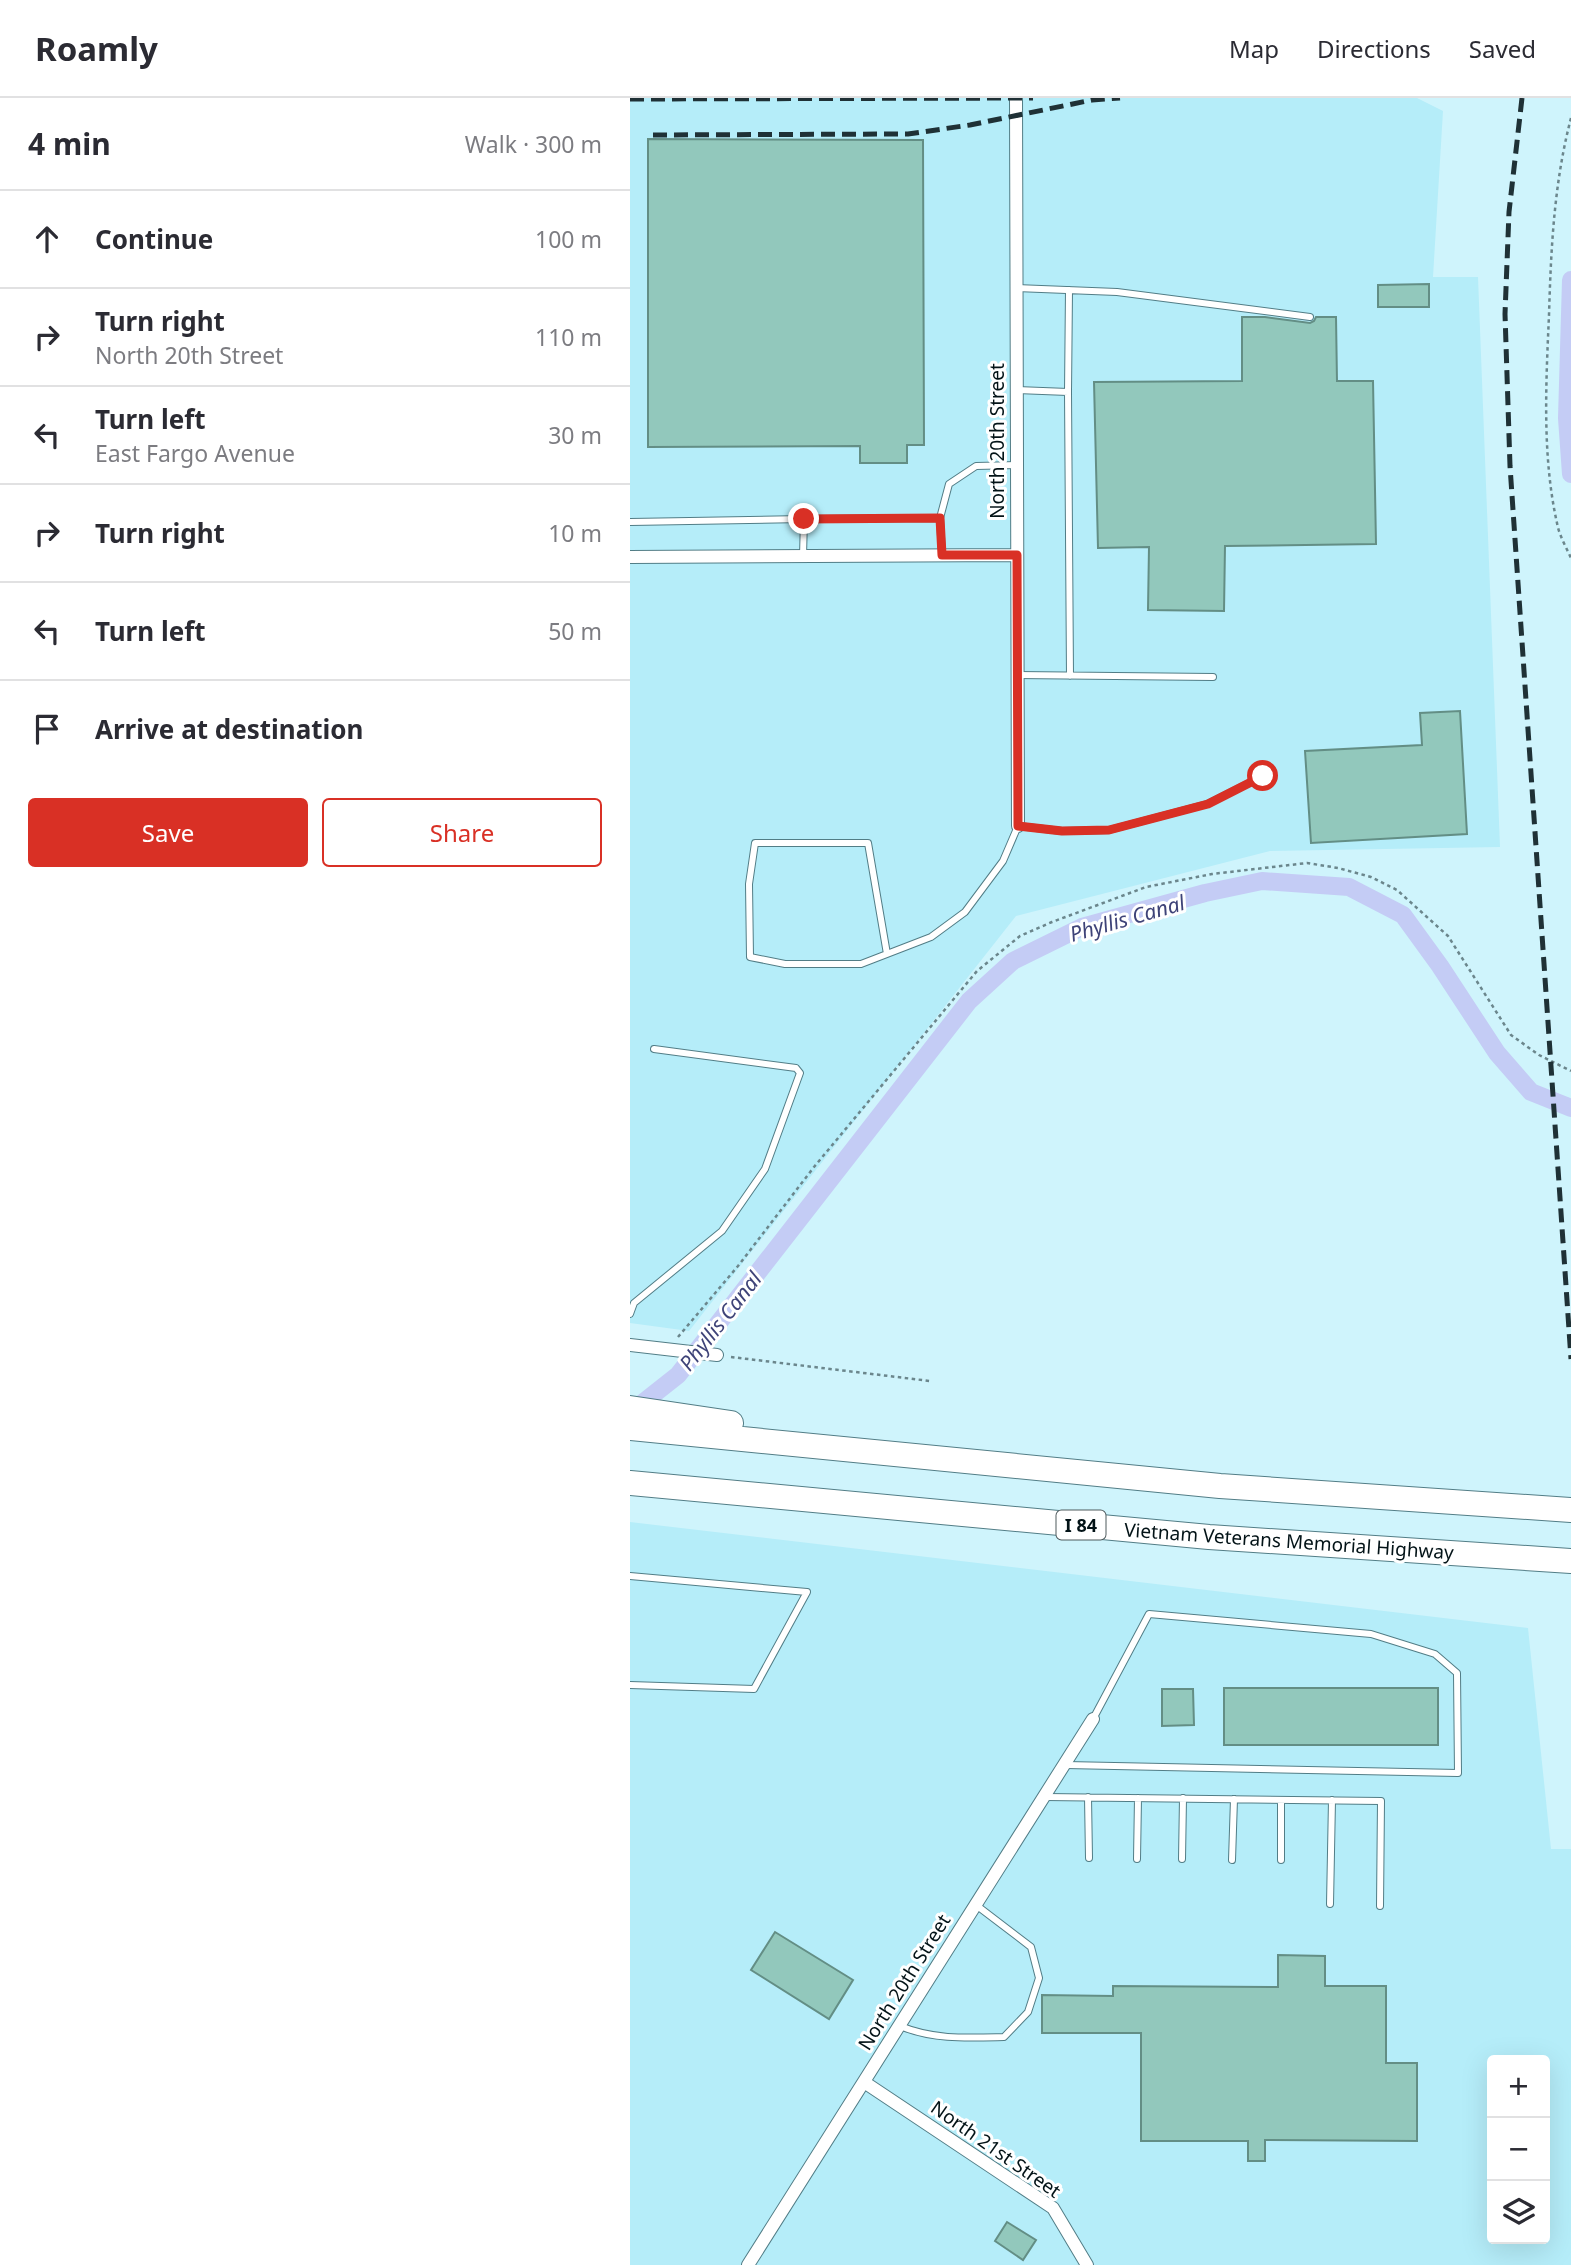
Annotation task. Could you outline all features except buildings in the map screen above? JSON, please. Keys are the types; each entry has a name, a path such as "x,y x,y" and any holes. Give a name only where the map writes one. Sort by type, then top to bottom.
{"highway":[{"path":"630,1408 929,1457"},
{"path":"640,1429 1220,1486 1571,1510"},
{"name":"Vietnam Veterans Memorial Highway","path":"630,1483 1209,1537 1571,1560"}],"street":[{"name":"North 20th Street","path":"1016,98 1018,826"},
{"path":"630,557 1017,555"},
{"path":"630,1345 717,1355"},
{"name":"North 20th Street","path":"748,2265 1093,1719"},
{"name":"North 21st Street","path":"864,2082 1053,2208 1087,2265"}],"lane":[{"path":"1016,288 1117,292 1310,317"},
{"path":"1069,290 1070,676"},
{"path":"1017,390 1068,392"},
{"path":"942,555 940,518 949,484 976,466 1017,465"},
{"path":"630,522 940,518"},
{"path":"803,556 804,519"},
{"path":"1017,676 1213,677"},
{"path":"887,954 868,843 755,843 749,884 750,957 785,964 861,964 887,954 930,937 965,912 1003,862 1018,826 1062,831 1109,830 1208,804 1263,776"},
{"path":"630,1314 634,1303 722,1231 765,1169 800,1073 796,1068 654,1049"},
{"path":"630,1576 807,1591 754,1689 630,1685"},
{"path":"1064,1765 1458,1773 1457,1673 1435,1654 1371,1634 1149,1614 1093,1719"},
{"path":"1044,1797 1381,1801 1380,1906"},
{"path":"1088,1797 1089,1858"},
{"path":"1137,1858 1138,1798"},
{"path":"1182,1859 1183,1798"},
{"path":"1232,1860 1234,1799"},
{"path":"1281,1800 1281,1860"},
{"path":"1330,1904 1332,1800"},
{"path":"900,2026 916,2033 950,2038 1003,2036 1028,2012 1039,1978 1031,1947 976,1905"}],"path":[{"path":"1571,118 1558,176 1552,224 1546,379 1550,474 1557,526 1571,558"},
{"path":"668,1350 977,971 1020,936 1146,887 1213,874 1307,863 1371,877 1397,890 1448,936 1511,1035 1539,1055 1571,1071"},
{"path":"717,1355 930,1381"}],"shaded area":[{"path":"630,98 1417,98 1443,111 1433,277 1478,277 1500,847 1270,851 1016,916 689,1331 630,1323"},
{"path":"630,1522 1528,1628 1551,1849 1571,1849 1571,2265 630,2265"}],"waterway":[{"name":"Phyllis Canal","path":"1571,280 1567,418 1571,474"},
{"name":"Phyllis Canal","path":"630,1413 678,1375 969,1001 1013,961 1082,927 1205,893 1262,881 1349,887 1403,915 1497,1053 1531,1092 1571,1108"}],"railway":[{"path":"630,99 1033,98"},
{"path":"653,135 908,134 970,125 1092,100 1120,98"},
{"path":"1522,98 1509,212 1505,314 1510,466 1571,1359"}],"route":[{"path":"804,519 940,518 942,555 1017,555 1018,826 1062,831 1109,830 1208,804 1263,776"}]}
